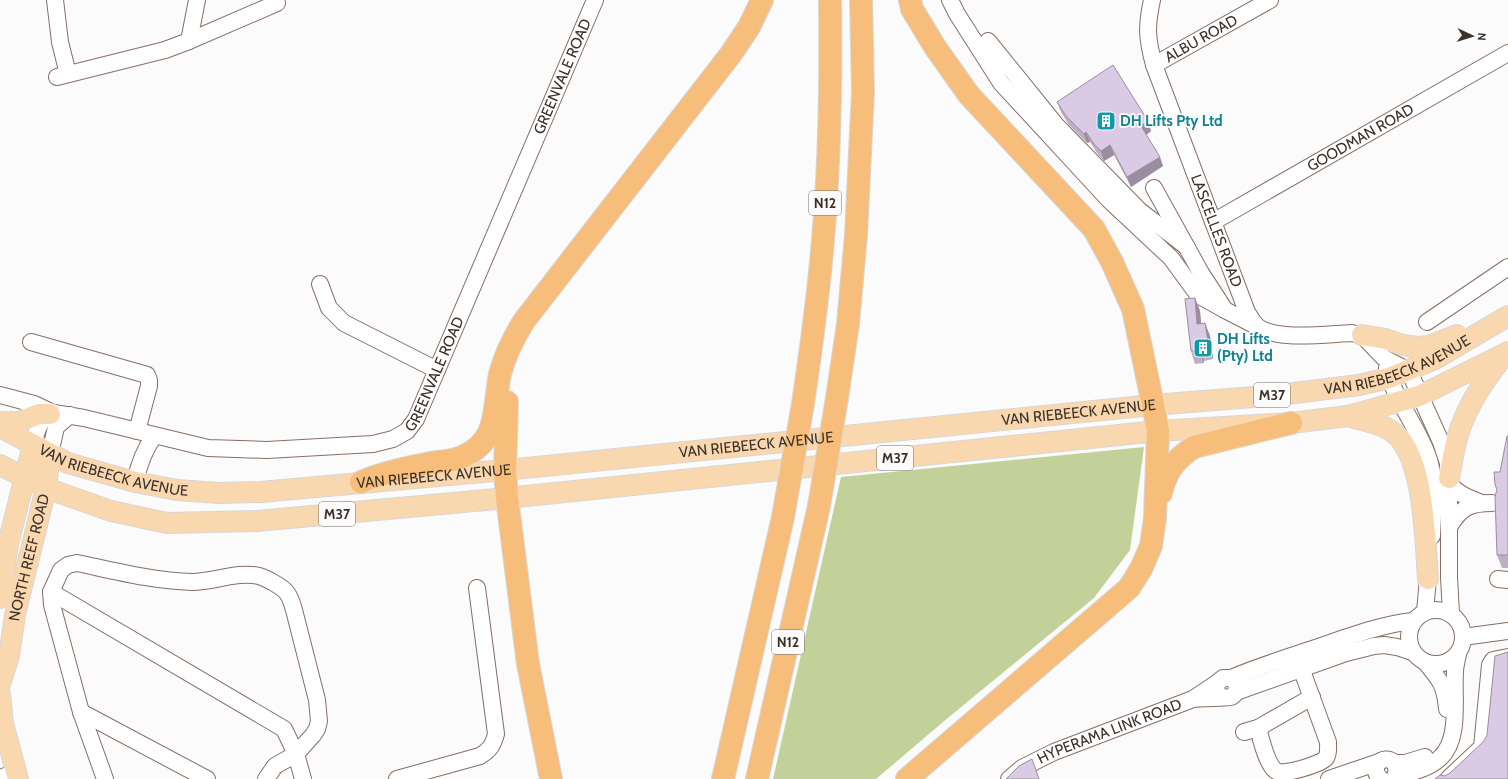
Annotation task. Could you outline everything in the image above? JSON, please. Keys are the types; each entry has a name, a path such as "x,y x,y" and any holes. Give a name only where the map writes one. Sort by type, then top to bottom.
{"highway":[{"path":"362,482 380,474 460,458 474,452 484,444 494,421 500,373 515,335 731,54 749,27 762,0"},
{"name":"N12","path":"723,779 783,516 803,404 814,329 823,238 831,84 830,0"},
{"name":"N12","path":"756,779 819,506 848,324 856,235 863,91 861,0"},
{"path":"910,0 912,9 935,47 969,95 1094,229 1112,262 1133,309 1154,405 1158,431 1155,518"},
{"path":"515,335 508,382 505,470 507,498 528,664 551,779"},
{"path":"907,779 1129,588 1147,558 1151,546 1161,490 1174,463 1182,455 1194,447 1233,439 1291,423"}],"main road":[{"name":"VAN RIEBEECK AVENUE","path":"0,427 68,463 135,482 177,490 218,493 260,492 505,470 1154,405 1278,395 1359,385 1389,378 1409,371 1435,359 1506,318"},
{"path":"1362,335 1386,339 1410,346 1429,346 1506,318"},
{"name":"VAN RIEBEECK AVENUE","path":"24,478 46,488 111,511 167,523 257,521 507,498 1158,431 1291,423 1348,416 1419,396 1507,352"},
{"path":"1450,481 1458,434 1465,416 1483,382 1507,352"},
{"path":"0,422 19,422 39,414 51,413"},
{"path":"1348,416 1382,426 1394,434 1404,444 1410,456 1421,497 1428,579"},
{"name":"NORTH REEF ROAD","path":"0,598 8,544 33,445"},
{"name":"NORTH REEF ROAD","path":"0,684 4,656 46,488 50,454"},
{"name":"M37","path":"0,465 24,478"},
{"path":"0,694 12,776"}],"street":[{"path":"55,0 62,75 165,50 277,3"},
{"path":"189,41 197,0"},
{"name":"GREENVALE ROAD","path":"0,395 34,404 51,413 70,415 208,448 267,450 373,444 393,439 407,431 416,419 595,0"},
{"path":"950,0 957,14 1001,83 1109,200 1171,258 1198,295 1224,310 1272,333 1282,335 1352,333 1362,335 1384,358 1409,371 1441,442 1448,463 1450,481 1449,577 1451,614"},
{"name":"LASCELLES ROAD","path":"1152,0 1148,26 1148,43 1154,65 1247,312 1258,326"},
{"name":"ALBU ROAD","path":"1154,65 1270,0"},
{"path":"988,41 1056,125 1140,211 1187,247"},
{"name":"GOODMAN ROAD","path":"1213,222 1508,53"},
{"path":"1154,188 1201,273 1224,310"},
{"path":"1427,322 1508,267"},
{"path":"320,284 329,308 344,323 437,370"},
{"path":"31,342 147,375 149,386 137,431"},
{"path":"1384,358 1389,378 1399,402 1428,455 1432,476 1434,502 1428,579 1419,616 1409,629 1409,645 1412,652 1418,659 1434,665 1443,664 1458,654"},
{"path":"33,445 38,428 51,413"},
{"path":"50,454 56,427 70,415"},
{"path":"135,482 139,463 154,436"},
{"path":"1449,527 1458,513 1468,506 1486,503 1462,494 1453,488 1450,481"},
{"path":"105,779 81,712 52,605 51,592 61,570 68,565 77,563 140,576 177,581 194,582 247,575 259,576 266,578 286,591 290,597 294,610 317,700 319,721 317,729 313,735 296,754 275,766 266,779"},
{"path":"397,779 480,756 491,748 494,743 496,734 477,588"},
{"path":"51,592 284,729 296,754 303,779"},
{"path":"1329,779 1411,772 1441,758 1448,748 1452,739 1454,725 1455,673 1458,654 1462,646 1462,628 1458,620 1451,614 1438,610 1419,616"},
{"name":"HYPERAMA LINK ROAD","path":"1009,779 1022,768 1054,752 1226,687 1345,638 1419,616"},
{"path":"1463,637 1508,631"},
{"name":"HYPERAMA LINK ROAD","path":"1226,687 1301,668 1346,653 1374,646 1384,645 1397,647 1412,652"},
{"path":"1448,779 1482,747 1490,665 1493,660 1508,657"},
{"path":"1353,779 1387,773 1405,763 1430,755 1443,746 1446,739 1448,726 1445,691 1439,679 1426,663"},
{"path":"1301,668 1312,697 1328,742 1328,751 1325,758 1318,763 1288,772 1281,773 1276,771 1270,765 1251,730 1312,697"},
{"path":"81,712 207,779"}],"green space":[{"path":"1144,447 1130,550 1094,598 876,779 773,779 841,477"}],"building":[{"name":"DH Lifts Pty Ltd","path":"1113,65 1148,121 1141,126 1160,157 1127,177 1110,145 1101,151 1086,132 1084,134 1066,116 1057,102"},
{"path":"1195,298 1197,324 1205,323 1209,347 1191,351 1185,299"},
{"path":"1507,436 1508,555 1497,555 1495,496 1497,490 1494,472 1500,472"},
{"path":"1508,652 1508,779 1435,779 1440,775 1445,776 1450,773 1484,741 1487,735 1495,656"},
{"path":"1032,759 1039,779 1006,779 1019,766"}],"place":[{"name":"DH Lifts Pty Ltd","path":"1106,121"},
{"name":"DH Lifts (Pty) Ltd","path":"1203,348"}]}
